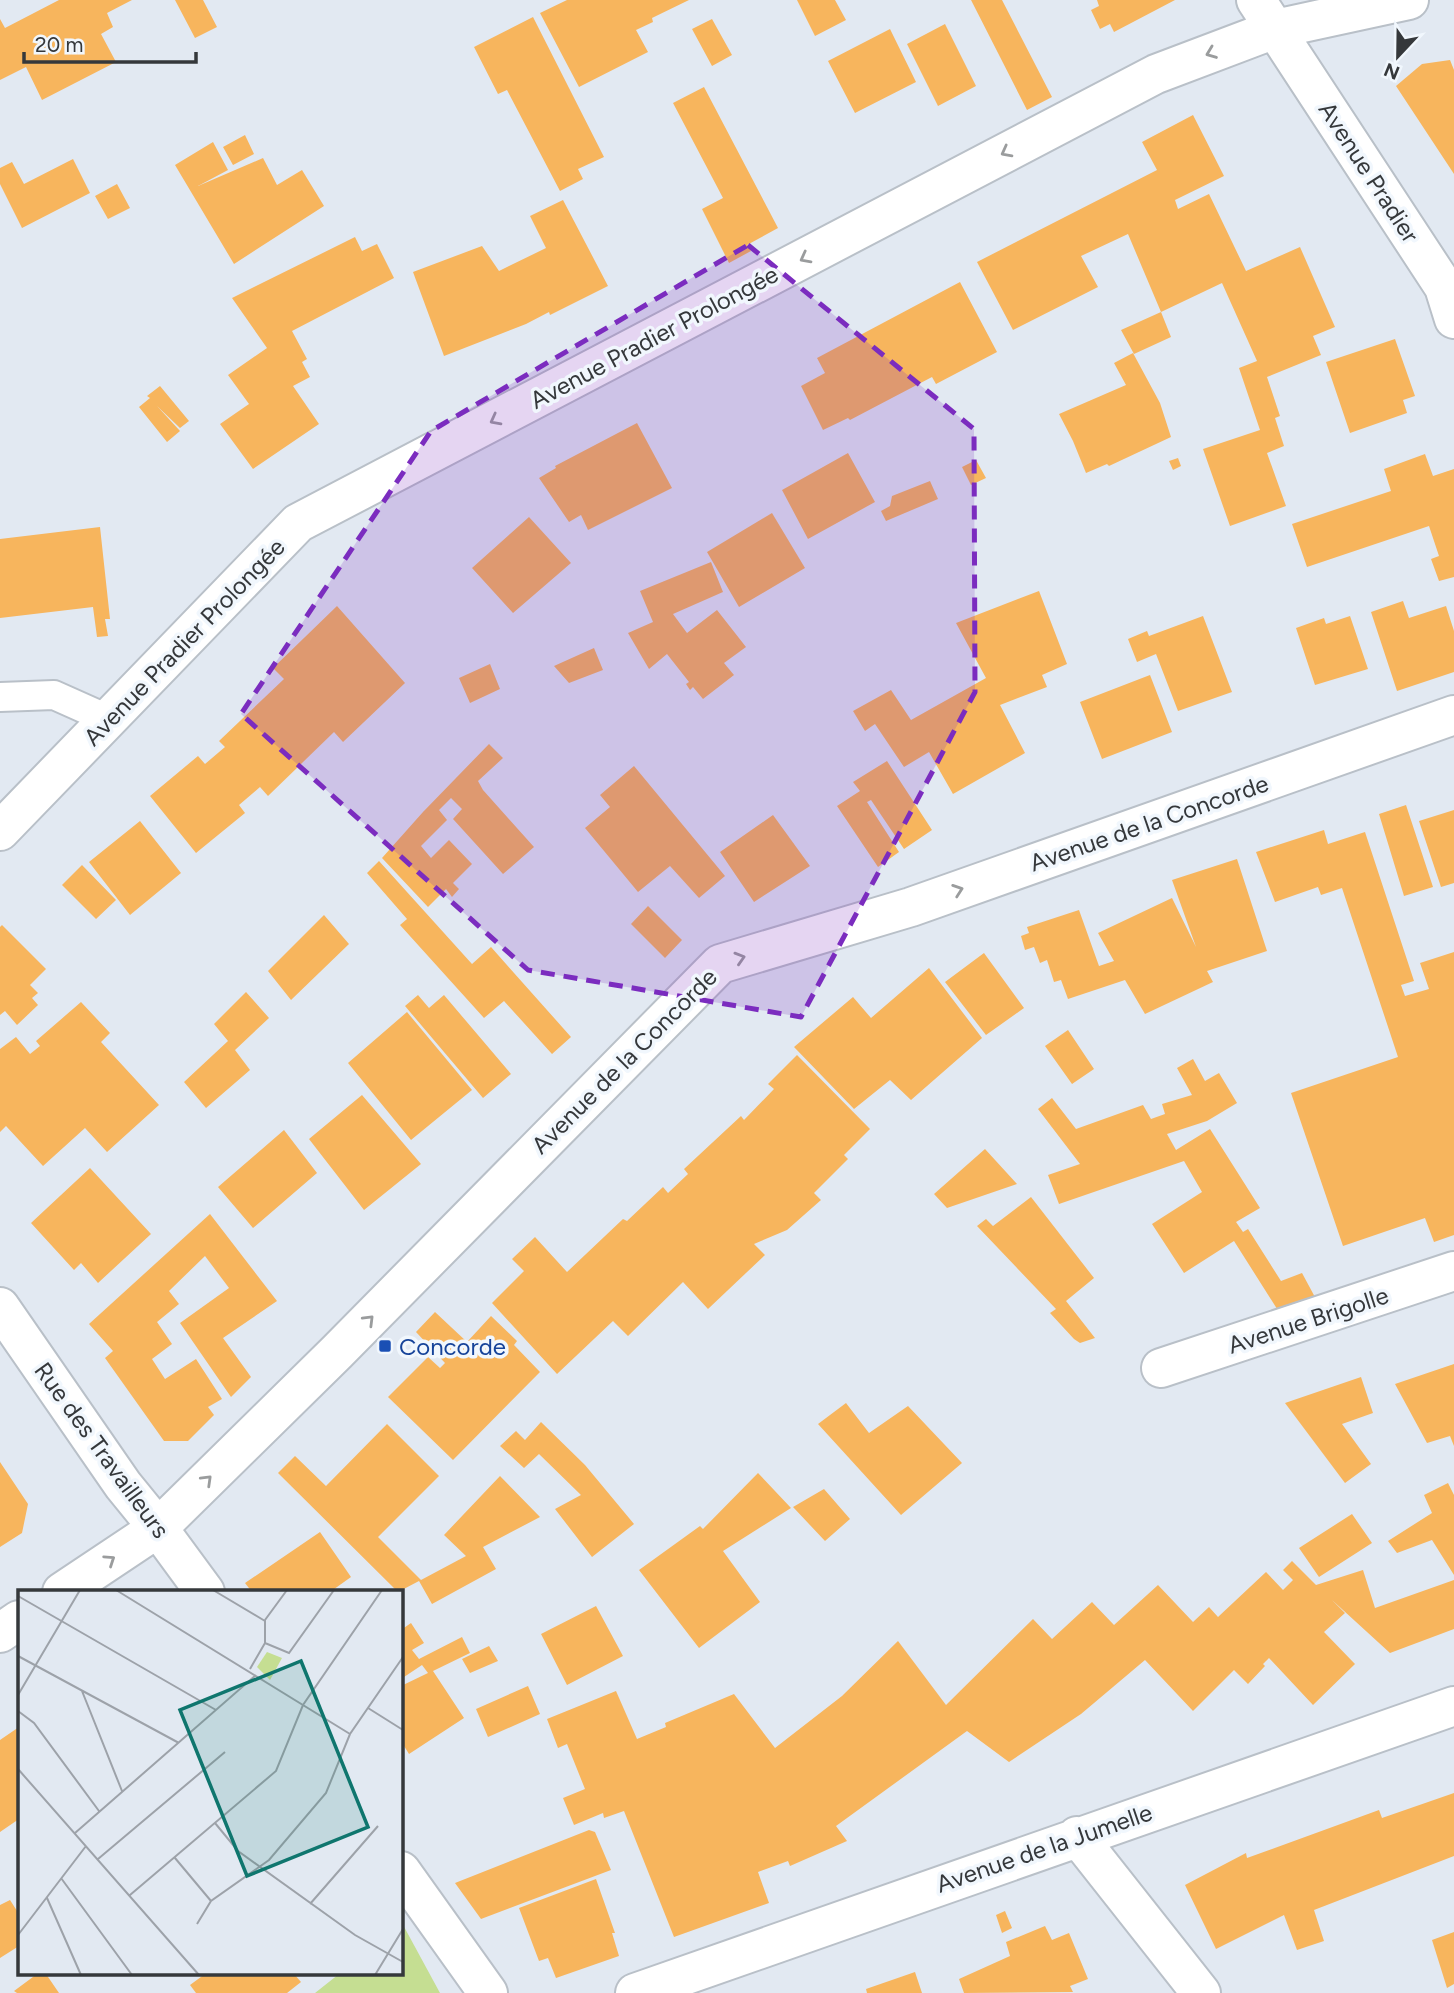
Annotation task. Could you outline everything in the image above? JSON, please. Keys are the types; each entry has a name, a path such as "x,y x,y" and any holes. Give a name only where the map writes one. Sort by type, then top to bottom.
{"street":[{"name":"Avenue Pradier Prolongée","path":"0,831 298,523 1265,15 1409,0"},
{"name":"Avenue Pradier","path":"1265,15 1444,287 1454,319"},
{"name":"Avenue de la Concorde","path":"65,1590 159,1528 720,964 911,907 1454,715"},
{"name":"Avenue Brigolle","path":"1161,1368 1454,1272"},
{"name":"Rue des Travailleurs","path":"0,1307 123,1485 159,1528 204,1590"},
{"path":"0,1633 18,1621"},
{"name":"Avenue de la Jumelle","path":"635,1993 1454,1706"},
{"path":"1077,1836 1201,1993"},
{"path":"402,1872 488,1993"}],"lane":[{"path":"0,697 54,695 110,720"}],"highlighted area":[{"path":"748,245 974,429 975,692 801,1017 528,970 241,714 431,431"}],"green space":[{"path":"402,1923 440,1993 315,1993 336,1976 402,1976"}],"building":[{"path":"59,0 132,0 107,13 113,27 101,34 116,62 42,100 26,67 0,80 0,19 5,28"},
{"path":"175,0 203,0 217,27 195,38"},
{"path":"567,0 689,0 652,18 653,22 636,30 648,52 579,87 540,13"},
{"path":"797,0 835,0 846,20 815,36"},
{"path":"971,0 1002,0 1052,97 1027,110"},
{"path":"1097,0 1175,0 1114,32 1110,24 1100,29 1091,10 1099,6"},
{"path":"533,17 604,157 578,169 583,179 560,191 507,90 498,94 474,47"},
{"path":"712,19 732,55 712,66 692,29"},
{"path":"945,24 976,86 938,106 907,44"},
{"path":"890,29 916,82 855,113 828,61"},
{"path":"1450,60 1454,70 1454,174 1396,86 1422,64"},
{"path":"704,87 778,228 747,245 751,251 729,263 702,209 723,198 673,103"},
{"path":"1193,115 1224,176 1175,200 1178,209 1209,194 1246,271 1300,247 1335,327 1313,336 1321,355 1267,377 1280,416 1275,418 1284,446 1267,453 1286,506 1230,526 1203,449 1260,430 1239,368 1257,361 1222,283 1161,312 1128,234 1081,256 1098,287 1013,330 977,262 1157,170 1142,142"},
{"path":"245,135 254,154 233,165 223,147"},
{"path":"213,142 228,170 198,186 263,158 277,185 302,170 324,206 234,264 175,165"},
{"path":"73,159 90,193 22,228 0,184 0,168 12,162 24,184"},
{"path":"117,184 130,208 108,219 95,196"},
{"path":"563,200 608,286 550,315 549,312 526,324 444,356 413,272 482,246 499,271 546,248 530,216"},
{"path":"355,237 362,251 377,244 394,278 292,331 307,359 302,362 310,377 293,386 319,424 253,469 220,424 249,404 228,375 267,348 232,298"},
{"path":"960,282 997,352 936,384 932,377 850,420 848,418 823,430 801,386 825,373 817,358"},
{"path":"1161,312 1171,337 1134,354 1121,330"},
{"path":"1395,339 1415,396 1403,400 1407,413 1350,433 1326,362"},
{"path":"1133,353 1160,403 1171,437 1109,466 1107,464 1086,473 1059,414 1126,385 1114,363"},
{"path":"160,386 189,421 180,428 157,406 180,431 167,442 139,407 150,398 147,396"},
{"path":"637,423 672,488 588,530 581,515 569,522 539,478 556,468 555,466"},
{"path":"848,453 875,502 808,539 782,490"},
{"path":"1425,454 1433,476 1454,469 1454,577 1439,581 1431,559 1439,556 1429,526 1307,567 1292,524 1391,491 1384,469"},
{"path":"1178,458 1181,466 1173,470 1169,461"},
{"path":"976,460 986,478 971,485 962,467"},
{"path":"930,481 938,499 886,521 881,511 890,506 892,496"},
{"path":"772,513 805,568 739,607 707,552"},
{"path":"529,517 571,563 513,613 472,568"},
{"path":"100,527 110,619 105,619 108,636 97,637 93,607 0,618 0,539"},
{"path":"711,562 723,592 673,614 687,633 717,610 746,647 724,663 734,675 703,699 693,687 690,690 686,684 689,682 667,654 649,669 628,633 653,622 640,591"},
{"path":"1039,591 1067,664 1042,675 1047,687 1000,705 1025,753 953,794 929,752 904,767 875,724 865,731 853,711 891,690 911,720 986,678 956,623"},
{"path":"1403,601 1409,618 1446,606 1454,631 1454,672 1397,691 1371,612"},
{"path":"337,606 405,683 343,742 334,732 268,796 260,787 239,805 245,813 196,853 150,796 198,756 205,764 225,747 219,741 284,679 273,668"},
{"path":"1203,616 1232,692 1178,711 1156,654 1137,662 1128,639 1147,631 1149,636"},
{"path":"1350,616 1368,669 1315,685 1296,628 1324,618 1326,624"},
{"path":"594,648 603,670 569,683 554,666"},
{"path":"490,664 500,689 470,703 459,678"},
{"path":"1150,675 1172,732 1102,759 1080,702"},
{"path":"489,744 503,758 478,781 534,847 503,874 453,819 462,809 451,798 439,810 447,820 421,846 431,858 449,840 472,864 453,883 459,889 452,897 446,889 428,907 382,858"},
{"path":"887,761 932,830 904,849 871,800 867,802 899,852 878,867 837,806 860,791 853,782"},
{"path":"634,766 725,876 699,898 670,866 638,892 585,828 610,807 600,795"},
{"path":"1406,805 1433,887 1404,896 1379,814"},
{"path":"1454,810 1454,883 1441,887 1419,821"},
{"path":"773,815 810,866 754,902 720,852"},
{"path":"140,821 181,873 130,915 89,862"},
{"path":"1324,830 1328,844 1365,832 1414,981 1401,985 1405,996 1429,989 1420,963 1454,952 1454,1235 1434,1242 1425,1218 1343,1246 1291,1093 1398,1057 1342,888 1321,895 1318,887 1275,902 1256,852"},
{"path":"1237,859 1267,951 1207,971 1213,982 1145,1014 1125,980 1068,999 1061,980 1054,982 1047,960 1040,963 1034,947 1025,950 1021,936 1029,933 1027,927 1079,910 1099,966 1114,961 1098,933 1172,898 1196,947 1172,880"},
{"path":"379,861 472,964 491,947 571,1037 552,1054 504,1001 484,1018 400,925 407,919 367,873"},
{"path":"82,865 116,900 96,919 62,885"},
{"path":"648,906 682,940 665,958 631,924"},
{"path":"324,915 349,944 291,1000 268,971"},
{"path":"2,925 46,969 30,985 38,993 32,998 38,1005 17,1025 5,1011 0,1015"},
{"path":"984,953 1024,1008 986,1035 945,982"},
{"path":"929,968 982,1038 911,1100 890,1080 854,1109 794,1047 853,997 871,1018"},
{"path":"246,992 269,1018 235,1050 250,1070 206,1108 184,1082 228,1041 214,1024"},
{"path":"418,995 429,1008 444,995 511,1074 483,1098 405,1006"},
{"path":"81,1002 110,1033 101,1042 159,1105 107,1152 85,1128 43,1166 6,1126 0,1132 0,1049 16,1037 30,1054 40,1046 36,1041"},
{"path":"407,1012 472,1090 411,1140 348,1063"},
{"path":"1068,1030 1094,1069 1072,1084 1045,1046"},
{"path":"797,1055 870,1129 844,1155 848,1159 814,1193 821,1200 787,1230 754,1244 765,1255 708,1309 683,1282 628,1336 613,1321 557,1374 492,1303 524,1271 512,1259 535,1237 567,1272 623,1219 627,1221 663,1187 668,1193 688,1174 684,1169 741,1116 744,1120 774,1089 768,1084"},
{"path":"1193,1059 1205,1081 1219,1073 1237,1103 1207,1121 1167,1134 1176,1150 1210,1129 1260,1208 1236,1222 1243,1232 1248,1229 1281,1281 1302,1273 1316,1299 1279,1312 1234,1241 1184,1273 1152,1224 1202,1192 1184,1161 1059,1204 1048,1175 1080,1164 1038,1109 1052,1098 1076,1129 1143,1105 1151,1119 1165,1114 1162,1104 1192,1095 1177,1068"},
{"path":"362,1095 421,1164 364,1210 309,1139"},
{"path":"284,1130 317,1173 253,1228 218,1187"},
{"path":"985,1149 1017,1184 947,1208 934,1194"},
{"path":"90,1168 151,1234 98,1283 81,1263 74,1270 31,1223"},
{"path":"1031,1197 1094,1278 1066,1301 1095,1338 1080,1343 1074,1339 1050,1313 1056,1309 977,1226 986,1219 993,1226"},
{"path":"210,1214 277,1301 223,1338 251,1377 231,1397 180,1323 229,1288 205,1256 169,1291 179,1304 157,1322 172,1344 152,1359 165,1379 196,1359 222,1399 208,1407 214,1415 188,1441 164,1441 105,1358 113,1351 89,1324"},
{"path":"435,1312 467,1342 491,1316 517,1341 514,1345 540,1372 453,1460 388,1397 428,1357 440,1368 445,1363 416,1332"},
{"path":"1454,1364 1454,1446 1450,1436 1427,1443 1395,1384"},
{"path":"1361,1377 1373,1413 1342,1424 1371,1464 1345,1483 1285,1403"},
{"path":"846,1403 869,1433 908,1406 962,1463 901,1515 818,1424"},
{"path":"541,1422 585,1465 634,1524 592,1557 555,1509 581,1495 539,1454 524,1468 500,1446 516,1431 525,1440"},
{"path":"387,1424 439,1476 378,1537 421,1580 466,1556 444,1535 500,1476 540,1517 483,1547 496,1569 432,1604 419,1581 402,1590 396,1590 278,1473 295,1456 326,1486"},
{"path":"0,1462 28,1504 22,1533 0,1547"},
{"path":"758,1473 791,1508 723,1551 760,1602 699,1648 639,1570 700,1526 703,1529"},
{"path":"1448,1483 1454,1495 1454,1575 1432,1540 1397,1553 1388,1541 1432,1513 1424,1495"},
{"path":"824,1489 850,1519 825,1541 793,1507"},
{"path":"1352,1514 1372,1543 1319,1577 1299,1548"},
{"path":"320,1532 351,1577 333,1590 250,1590 245,1583"},
{"path":"1292,1561 1316,1585 1363,1570 1375,1608 1454,1580 1454,1629 1390,1653 1332,1600 1345,1613 1324,1632 1355,1664 1313,1705 1269,1658 1248,1684 1234,1670 1193,1711 1145,1660 1081,1714 1009,1762 967,1731 836,1826 847,1841 790,1866 788,1861 758,1872 769,1903 674,1937 624,1811 604,1818 603,1813 574,1825 563,1798 585,1789 567,1744 558,1748 547,1719 616,1691 637,1739 666,1727 665,1723 734,1694 775,1748 842,1696 898,1641 946,1705 1033,1619 1052,1639 1092,1602 1114,1625 1158,1585 1193,1622 1209,1607 1218,1617 1266,1572 1283,1590 1293,1580 1283,1570"},
{"path":"596,1606 623,1656 567,1685 541,1634"},
{"path":"411,1623 424,1643 412,1650 419,1659 462,1637 470,1653 433,1671 464,1718 409,1754 402,1743 402,1686 428,1673 422,1665 402,1678 402,1629"},
{"path":"489,1646 498,1661 470,1673 462,1659"},
{"path":"528,1686 540,1714 488,1737 476,1709"},
{"path":"18,1728 18,1820 0,1832 0,1740"},
{"path":"1454,1793 1454,1856 1314,1910 1324,1941 1297,1950 1284,1915 1216,1949 1185,1885 1246,1853 1247,1858 1379,1810 1382,1818"},
{"path":"589,1830 595,1832 611,1870 481,1919 455,1883"},
{"path":"596,1879 615,1933 612,1933 619,1956 556,1978 548,1958 539,1961 519,1908"},
{"path":"10,1900 18,1912 18,1947 0,1958 0,1905"},
{"path":"1005,1911 1012,1928 1002,1933 996,1915"},
{"path":"1045,1926 1052,1940 1069,1933 1088,1979 1070,1986 1073,1992 964,1993 959,1979 1010,1956 1006,1942"},
{"path":"1454,1932 1454,1984 1447,1988 1432,1940"},
{"path":"915,1972 922,1993 867,1993 866,1989"},
{"path":"34,1976 47,1976 59,1993 17,1993 14,1991"},
{"path":"202,1976 296,1976 301,1982 287,1993 196,1993 190,1985"}],"place":[{"name":"Concorde","path":"385,1346"}]}
